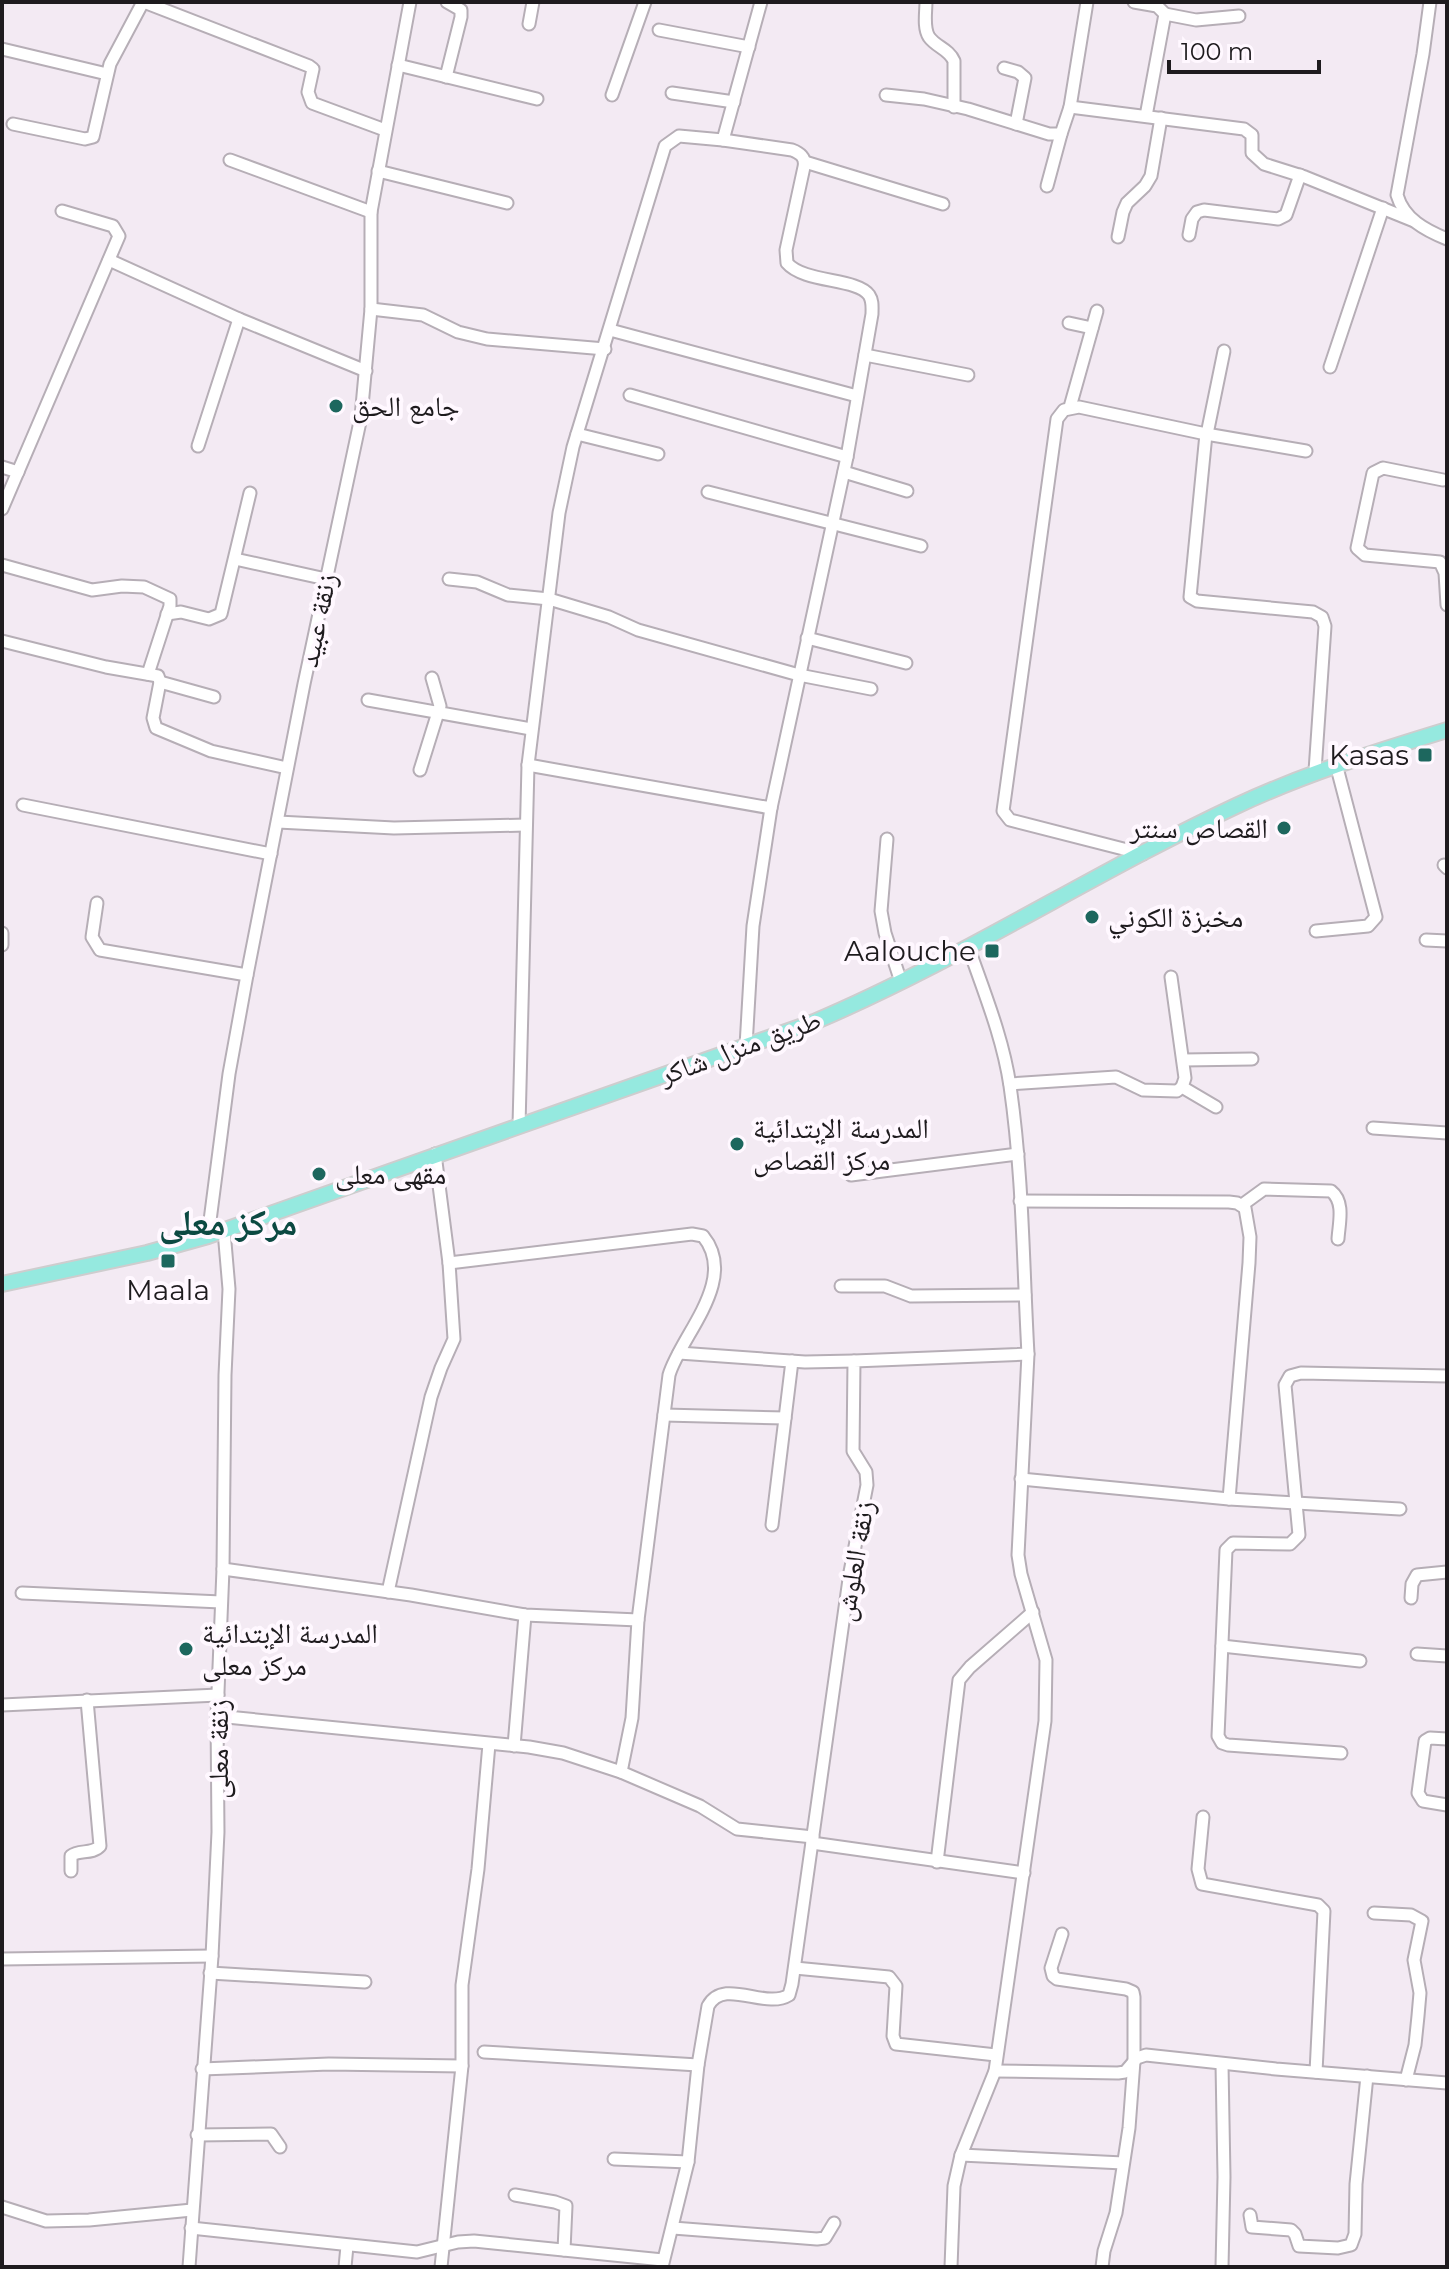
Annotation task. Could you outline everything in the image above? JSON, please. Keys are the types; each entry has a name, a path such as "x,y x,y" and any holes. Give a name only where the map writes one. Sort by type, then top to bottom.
{"main road":[{"name":"طريق منزل شاكر","path":"2,1284 147,1253 224,1231 814,1022 901,982 1235,806 1315,771 1447,730"}],"street":[{"path":"13,124 85,139 93,137 107,74 144,2 309,66 313,69 308,92 312,103 385,130"},
{"name":"زنقة عبيد","path":"208,1236 229,1074 247,975 361,417 371,309 371,212 410,2"},
{"path":"446,77 461,17 461,10 447,2"},
{"path":"529,24 533,2"},
{"path":"612,95 645,2"},
{"path":"723,140 761,2"},
{"path":"926,2 927,34 952,55 954,61 954,107"},
{"path":"1047,186 1070,107 1087,2"},
{"path":"1134,2 1157,6 1165,14 1196,20 1239,16"},
{"path":"1414,221 1401,207 1396,191 1430,2"},
{"path":"1146,116 1165,14"},
{"path":"659,30 749,47"},
{"path":"2,49 107,74"},
{"path":"398,65 537,99"},
{"path":"1004,68 1018,72 1025,78 1016,124"},
{"path":"672,93 734,102"},
{"path":"886,95 924,99 1049,134 1061,134"},
{"path":"1070,107 1244,129 1252,135 1252,153 1256,159 1383,208 1447,239"},
{"path":"1118,237 1127,203 1151,176 1161,118"},
{"path":"519,1126 528,765 561,496 665,146 679,136 792,150 801,155 805,162 786,258 790,267 858,289 870,296 872,314 844,472 771,808 753,926 746,1046"},
{"path":"230,160 371,212"},
{"path":"805,162 943,204"},
{"path":"378,171 507,203"},
{"path":"1189,235 1192,219 1197,212 1204,210 1278,219 1286,215 1300,175"},
{"path":"1330,367 1383,208"},
{"path":"2,509 119,236 116,228 62,211"},
{"path":"109,260 239,319 366,371"},
{"path":"371,309 423,315 458,332 487,339 605,349"},
{"path":"1070,407 1097,311"},
{"path":"198,446 239,319"},
{"path":"1069,323 1092,328"},
{"path":"610,330 857,396"},
{"path":"1224,351 1206,434 1190,597 1197,601 1313,612 1322,617 1325,626 1315,771"},
{"path":"865,355 968,375"},
{"path":"630,395 847,457"},
{"path":"1143,854 1010,820 1003,811 1056,424 1061,413 1070,407 1087,408 1206,434 1306,451"},
{"path":"577,434 658,454"},
{"path":"2,467 18,472"},
{"path":"1443,480 1383,468 1373,473 1357,548 1365,555 1440,562 1445,573 1447,605"},
{"path":"844,472 907,491"},
{"path":"708,492 921,546"},
{"path":"167,614 181,612 209,619 221,614 250,493"},
{"path":"235,559 326,579"},
{"path":"2,565 92,590 132,585 158,591 170,599 148,674"},
{"path":"449,579 477,582 508,595 549,599 609,617 638,630 799,675 871,689"},
{"path":"807,638 906,663"},
{"path":"2,641 106,667 158,676 160,682 153,718 156,728 211,751 287,768"},
{"path":"420,770 439,713 440,704 432,678"},
{"path":"160,682 214,697"},
{"path":"368,700 531,729"},
{"path":"1316,931 1368,926 1376,917 1336,764"},
{"path":"528,765 771,808"},
{"path":"23,805 271,854"},
{"path":"278,822 394,828 526,825"},
{"path":"887,839 881,911 901,982"},
{"path":"97,903 92,937 100,950 247,975"},
{"path":"2,933 2,945"},
{"path":"1426,940 1447,941"},
{"path":"951,2267 954,2186 961,2155 995,2071 1045,1721 1048,1681 1044,1650 1019,1563 1028,1354 1018,1154 1010,1084 997,1032 968,946"},
{"path":"1010,1084 1116,1077 1143,1090 1177,1091 1185,1078 1171,977"},
{"path":"1183,1060 1252,1059"},
{"path":"1182,1087 1216,1107"},
{"path":"1373,1128 1447,1133"},
{"path":"388,1592 431,1397 454,1342 449,1263 435,1154"},
{"path":"851,1175 1018,1154"},
{"path":"1242,1205 1264,1189 1331,1191 1336,1194 1340,1205 1338,1239"},
{"path":"1020,1201 1229,1202 1242,1205 1248,1213 1250,1237 1229,1499"},
{"name":"زنقة معلى","path":"189,2267 218,1832 217,1716 229,1289 224,1231"},
{"path":"449,1263 692,1234 703,1236 710,1244 713,1280 698,1321 669,1375 638,1620 633,1706 621,1772"},
{"path":"841,1286 885,1286 911,1296 1025,1295"},
{"path":"679,1353 792,1361 1028,1354"},
{"path":"772,1525 792,1361"},
{"name":"زنقة العلوش","path":"662,2264 688,2162 698,2065 708,2006 712,1998 725,1993 780,2000 790,1992 850,1572 867,1485 866,1472 853,1451 854,1361"},
{"path":"1341,1753 1228,1745 1222,1743 1218,1736 1226,1547 1233,1543 1294,1542 1299,1535 1285,1385 1290,1376 1301,1373 1447,1376"},
{"path":"664,1415 785,1418"},
{"path":"1021,1479 1229,1499 1400,1509"},
{"path":"223,1569 525,1615 638,1620"},
{"path":"1411,1598 1412,1584 1417,1575 1447,1572"},
{"path":"22,1593 221,1602"},
{"path":"937,1862 959,1680 1033,1612"},
{"path":"514,1746 525,1615"},
{"path":"1222,1646 1360,1661"},
{"path":"1417,1654 1447,1656"},
{"path":"2,1705 218,1695"},
{"path":"71,1871 71,1856 95,1851 100,1846 87,1700"},
{"path":"217,1716 563,1753 621,1772 700,1806 737,1829 1024,1873"},
{"path":"1447,1739 1430,1738 1425,1741 1418,1793 1423,1801 1447,1805"},
{"path":"441,2267 462,2066 462,1985 478,1869 489,1744"},
{"path":"1203,1817 1198,1869 1202,1884 1318,1905 1324,1911 1316,2072"},
{"path":"1374,1913 1411,1915 1422,1921 1414,1960 1420,1993 1418,2016 1406,2080"},
{"path":"1062,1934 1051,1968 1053,1976 1133,1992 1134,2061 1129,2128 1116,2213 1102,2267"},
{"path":"2,1959 212,1956"},
{"path":"795,1968 889,1977 896,1986 893,2036 896,2044 996,2055"},
{"path":"210,1973 365,1982"},
{"path":"484,2052 698,2065"},
{"path":"995,2071 1118,2073 1128,2070 1140,2055 1146,2055 1447,2083"},
{"path":"202,2069 329,2064 462,2066"},
{"path":"1222,2064 1222,2267"},
{"path":"1250,2215 1252,2227 1291,2230 1301,2247 1338,2248 1351,2245 1355,2234 1356,2184 1367,2076"},
{"path":"197,2135 271,2134 280,2147"},
{"path":"961,2155 1123,2163"},
{"path":"614,2159 688,2162"},
{"path":"515,2195 566,2206 564,2250"},
{"path":"2,2207 46,2221 192,2210"},
{"path":"673,2228 817,2239 825,2238 834,2223"},
{"path":"191,2228 417,2252 474,2241 662,2264"},
{"path":"345,2267 347,2246"}],"place":[{"name":"جامع الحق","path":"336,406"},
{"name":"Kasas","path":"1425,755"},
{"name":"القصاص سنتر","path":"1284,828"},
{"name":"مخبزة الكوني","path":"1092,917"},
{"name":"Aalouche","path":"992,951"},
{"name":"المدرسة الإبتدائية مركز القصاص","path":"737,1144"},
{"name":"مقهى معلى","path":"319,1174"},
{"name":"Maala","path":"168,1261"},
{"name":"المدرسة الإبتدائية مركز معلى","path":"186,1649"}],"district":[{"name":"مركز معلى","path":"228,1222"}]}
